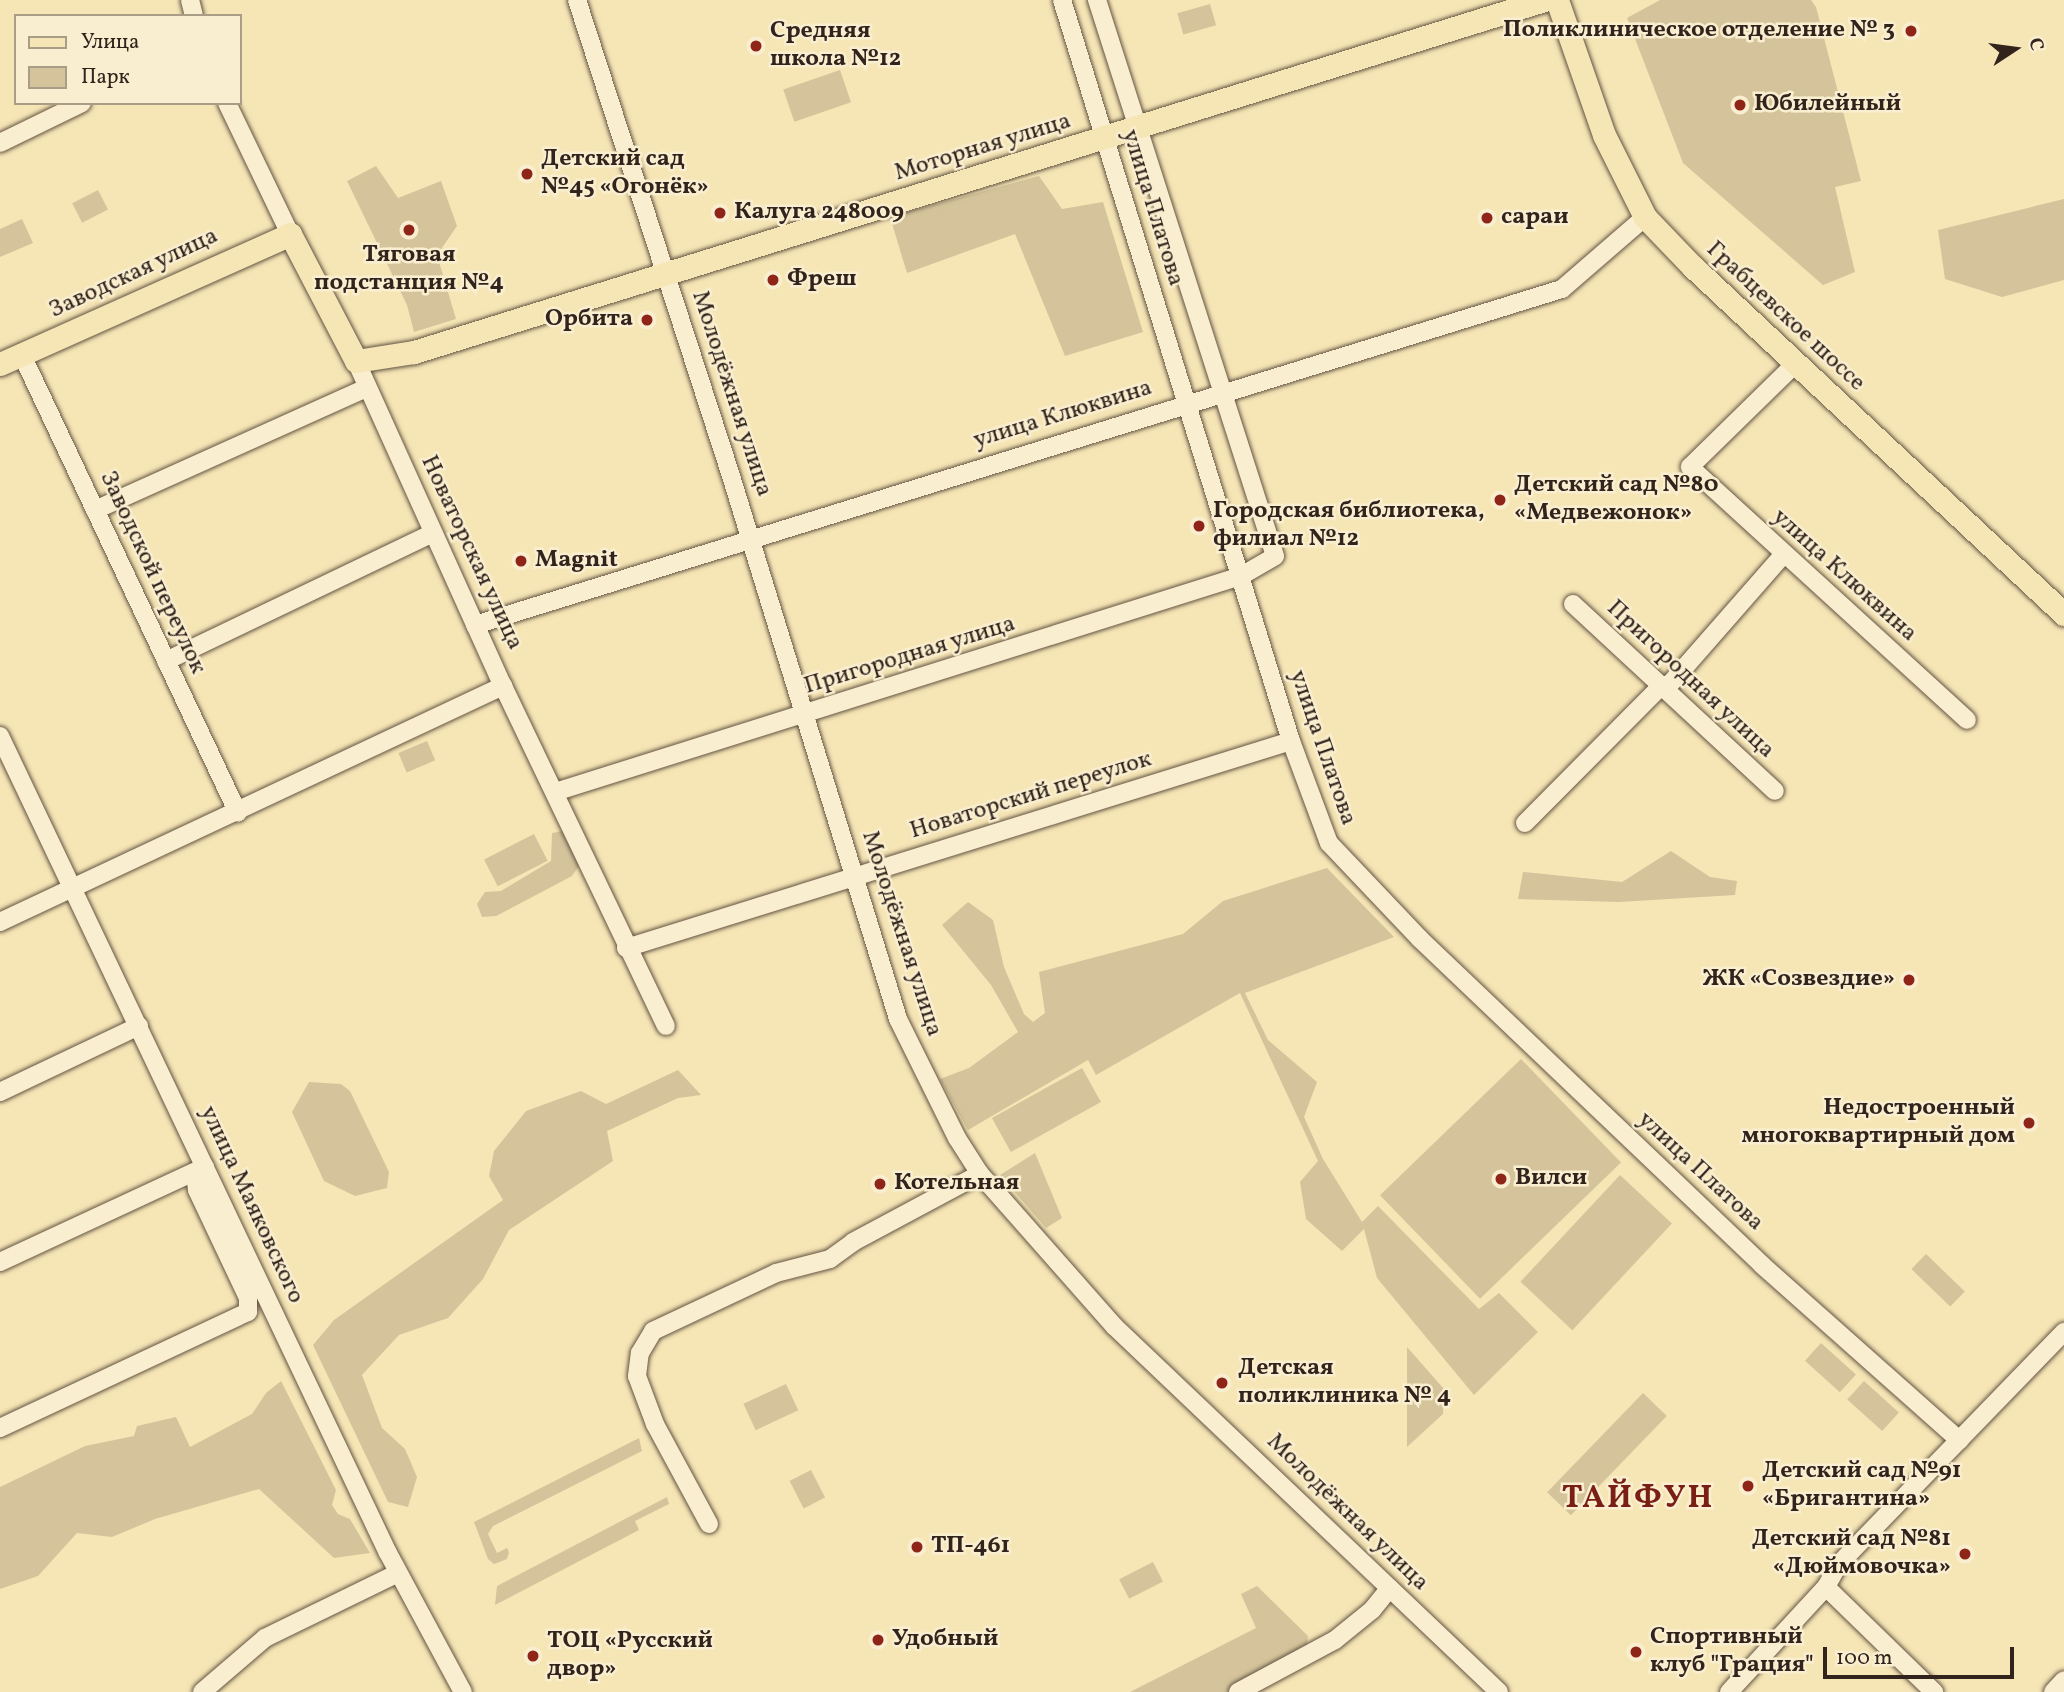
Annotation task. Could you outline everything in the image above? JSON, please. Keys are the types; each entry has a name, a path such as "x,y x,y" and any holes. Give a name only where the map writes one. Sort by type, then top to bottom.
{"main road":[{"name":"Моторная улица","path":"356,361 414,352 1544,0"},
{"name":"Грабцевское шоссе","path":"1557,0 1604,135 1645,217 1795,364 2064,614"},
{"name":"Заводская улица","path":"0,364 290,234"},
{"name":"Новаторская улица","path":"290,234 356,361"}],"street":[{"name":"Молодёжная улица","path":"576,0 667,274 807,715 898,1019 957,1138 980,1174 1114,1326 1499,1692"},
{"name":"улица Платова","path":"1062,0 1291,741 1329,843 1350,868 1762,1265 1959,1440"},
{"name":"улица Платова","path":"1097,0 1275,556"},
{"path":"0,143 78,105"},
{"name":"Новаторская улица","path":"228,105 290,234"},
{"name":"улица Клюквина","path":"475,625 1222,391 1562,289 1645,217"},
{"name":"Заводской переулок","path":"22,355 238,813"},
{"name":"Новаторская улица","path":"356,361 503,686 626,948 666,1026"},
{"name":"улица Клюквина","path":"1795,364 1690,467 1967,720"},
{"path":"95,510 366,388"},
{"path":"166,661 433,533"},
{"path":"1525,823 1661,686 1670,684 1784,554"},
{"name":"Пригородная улица","path":"555,792 807,715 1241,576 1275,556"},
{"name":"Пригородная улица","path":"1573,604 1774,791"},
{"path":"0,922 238,813 503,686"},
{"name":"Новаторский переулок","path":"626,948 1291,741"},
{"name":"улица Маяковского","path":"2,745 139,1026 200,1170 292,1349 398,1573 463,1692"},
{"path":"0,1092 139,1026"},
{"path":"0,1262 200,1170"},
{"path":"0,1428 248,1312 248,1298 197,1190 200,1170"},
{"path":"709,1524 655,1424 636,1376 640,1353 653,1331 776,1273 830,1259 980,1174"},
{"path":"1729,1692 1826,1587 1838,1565 2064,1332"},
{"path":"201,1692 265,1638 398,1573"},
{"path":"1826,1587 1934,1692"},
{"path":"1238,1692 1335,1640 1372,1609 1390,1588"},
{"path":"2053,1692 2064,1680"}],"green space":[{"path":"1660,0 1811,0 1816,7 1861,181 1835,187 1855,272 1823,285 1683,163 1627,18"},
{"path":"1210,4 1216,25 1183,35 1177,13"},
{"path":"840,70 851,102 794,122 783,90"},
{"path":"376,166 398,198 441,181 457,226 437,255 456,319 414,332 407,305 347,181"},
{"path":"1039,176 1062,209 1103,202 1143,332 1065,356 1015,234 907,273 890,217"},
{"path":"98,190 108,210 82,223 72,203"},
{"path":"2064,199 2064,280 2002,297 1945,279 1938,230"},
{"path":"22,219 33,243 0,257 0,229"},
{"path":"427,741 435,760 407,772 398,753"},
{"path":"563,831 580,864 572,876 496,916 482,917 477,904 485,892 501,891 551,861 552,833"},
{"path":"534,834 548,861 498,886 484,859"},
{"path":"1671,851 1710,877 1737,881 1735,895 1619,902 1518,899 1523,872 1622,882"},
{"path":"1327,868 1394,937 1245,993 1268,1040 1317,1082 1304,1117 1323,1159 1362,1222 1378,1206 1479,1309 1499,1293 1538,1332 1474,1395 1377,1278 1364,1229 1342,1251 1306,1219 1300,1182 1318,1161 1240,993 1096,1075 1088,1060 968,1130 940,1079 969,1068 1018,1032 991,985 942,925 968,902 993,920 1004,967 1024,1014 1033,1022 1045,1013 1039,972 1183,934 1223,901"},
{"name":"Вилси","path":"1521,1059 1621,1163 1480,1299 1380,1195"},
{"path":"1082,1068 1101,1102 1011,1152 992,1118"},
{"path":"678,1070 701,1095 678,1098 607,1131 613,1161 509,1230 483,1279 448,1318 399,1335 362,1375 382,1428 405,1449 417,1477 408,1507 388,1502 313,1345 334,1320 503,1200 489,1176 494,1151 526,1111 581,1091 606,1104"},
{"path":"309,1082 341,1084 350,1091 389,1172 387,1188 355,1196 324,1181 292,1112"},
{"path":"1035,1153 1062,1218 1046,1228 1000,1175"},
{"path":"1620,1175 1672,1223 1572,1330 1520,1282"},
{"path":"1926,1254 1965,1292 1950,1307 1911,1269"},
{"path":"1821,1343 1856,1374 1840,1392 1805,1361"},
{"path":"1407,1347 1444,1389 1443,1414 1407,1447"},
{"path":"281,1381 336,1490 332,1505 338,1514 350,1519 370,1553 334,1558 259,1489 155,1519 112,1537 77,1533 38,1576 0,1589 0,1487 85,1446 134,1436 137,1426 176,1417 190,1447 252,1414 266,1393"},
{"path":"1864,1381 1899,1412 1882,1431 1847,1400"},
{"path":"786,1384 798,1410 756,1430 743,1404"},
{"path":"1643,1393 1667,1416 1571,1515 1547,1492"},
{"path":"639,1438 642,1451 493,1526 488,1534 497,1553 507,1548 509,1552 507,1559 494,1564 488,1559 474,1522"},
{"path":"811,1470 825,1498 804,1509 790,1481"},
{"path":"667,1497 669,1504 635,1521 639,1530 495,1605 497,1586"},
{"path":"1153,1562 1163,1582 1129,1599 1119,1579"},
{"path":"1257,1586 1308,1636 1307,1646 1227,1692 1130,1692 1256,1628 1241,1594"}],"place":[{"name":"Поликлиническое отделение № 3","path":"1911,31"},
{"name":"Средняя школа №12","path":"756,46"},
{"name":"Юбилейный","path":"1740,105"},
{"name":"Детский сад №45 «Огонёк»","path":"527,174"},
{"name":"Калуга 248009","path":"720,213"},
{"name":"сараи","path":"1487,218"},
{"name":"Тяговая подстанция №4","path":"409,230"},
{"name":"Фреш","path":"773,280"},
{"name":"Орбита","path":"647,320"},
{"name":"Детский сад №80 «Медвежонок»","path":"1500,500"},
{"name":"Городская библиотека, филиал №12","path":"1199,526"},
{"name":"Magnit","path":"521,561"},
{"name":"ЖК «Созвездие»","path":"1909,980"},
{"name":"Недостроенный многоквартирный дом","path":"2029,1123"},
{"name":"Вилси","path":"1501,1179"},
{"name":"Котельная","path":"880,1184"},
{"name":"Детская поликлиника № 4","path":"1222,1383"},
{"name":"Детский сад №91 «Бригантина»","path":"1748,1486"},
{"name":"ТП-461","path":"917,1547"},
{"name":"Детский сад №81 «Дюймовочка»","path":"1965,1554"},
{"name":"Удобный","path":"878,1640"},
{"name":"Спортивный клуб \"Грация\"","path":"1636,1652"},
{"name":"ТОЦ «Русский двор»","path":"533,1656"}],"district":[{"name":"ТАЙФУН","path":"1638,1499"}]}
